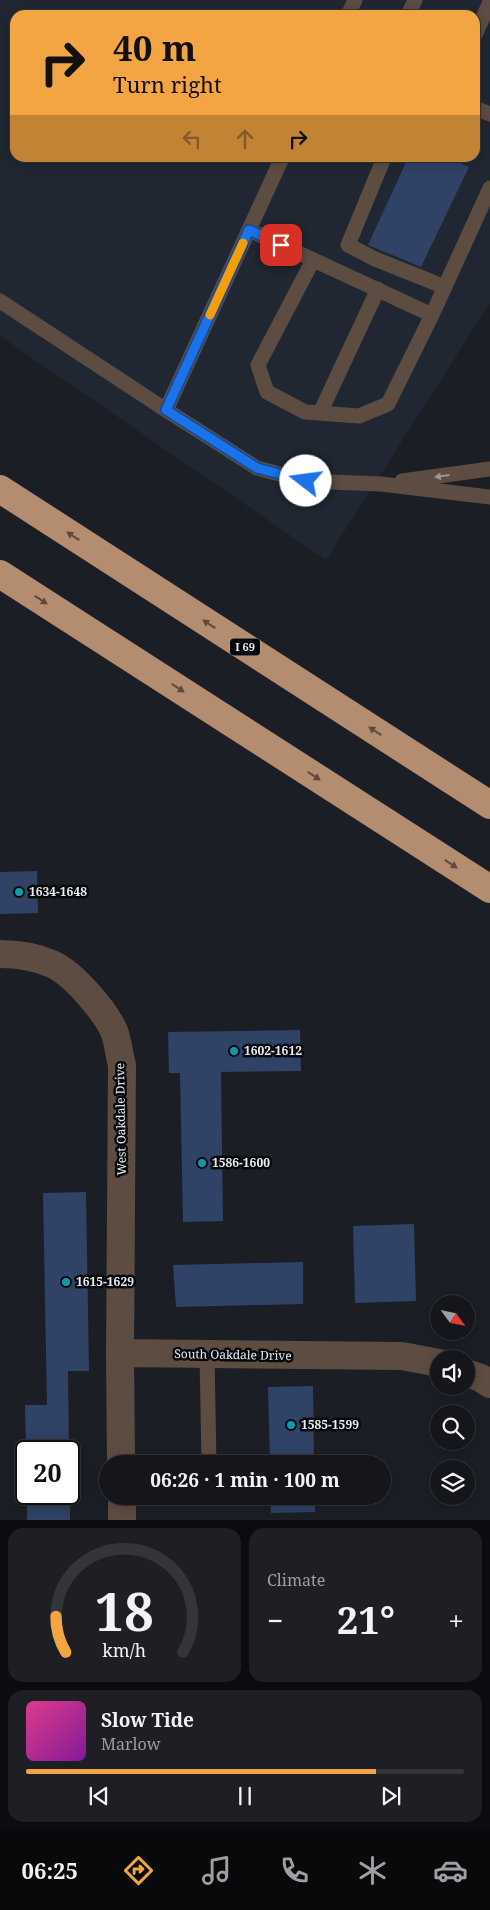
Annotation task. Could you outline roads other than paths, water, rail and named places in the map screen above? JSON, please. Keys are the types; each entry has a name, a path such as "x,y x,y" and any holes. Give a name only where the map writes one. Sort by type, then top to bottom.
{"highway":[{"name":"I 69","path":"0,489 490,805"},
{"path":"0,574 490,889"},
{"path":"403,749 490,793"}],"street":[{"name":"West Oakdale Drive","path":"0,954 19,954 54,965 79,985 95,1003 114,1032 122,1065 121,1455"},
{"name":"South Oakdale Drive","path":"120,1353 346,1357 402,1356 430,1361"},
{"path":"475,1376 490,1384"},
{"path":"122,1505 122,1520"}],"lane":[{"path":"480,24 490,2"},
{"path":"166,410 280,162"},
{"path":"382,162 348,245 375,259 445,287"},
{"path":"313,260 258,365 267,392 305,412 359,416 388,404 432,315 490,188"},
{"path":"249,230 432,315"},
{"path":"320,413 378,289"},
{"path":"0,302 257,468 306,481 381,484 490,497"},
{"path":"381,484 490,469"},
{"path":"207,1354 209,1455"}],"place":[{"name":"1634-1648","path":"19,892"},
{"name":"1602-1612","path":"234,1051"},
{"name":"1586-1600","path":"202,1163"},
{"name":"1615-1629","path":"66,1282"},
{"name":"1585-1599","path":"291,1425"}]}
